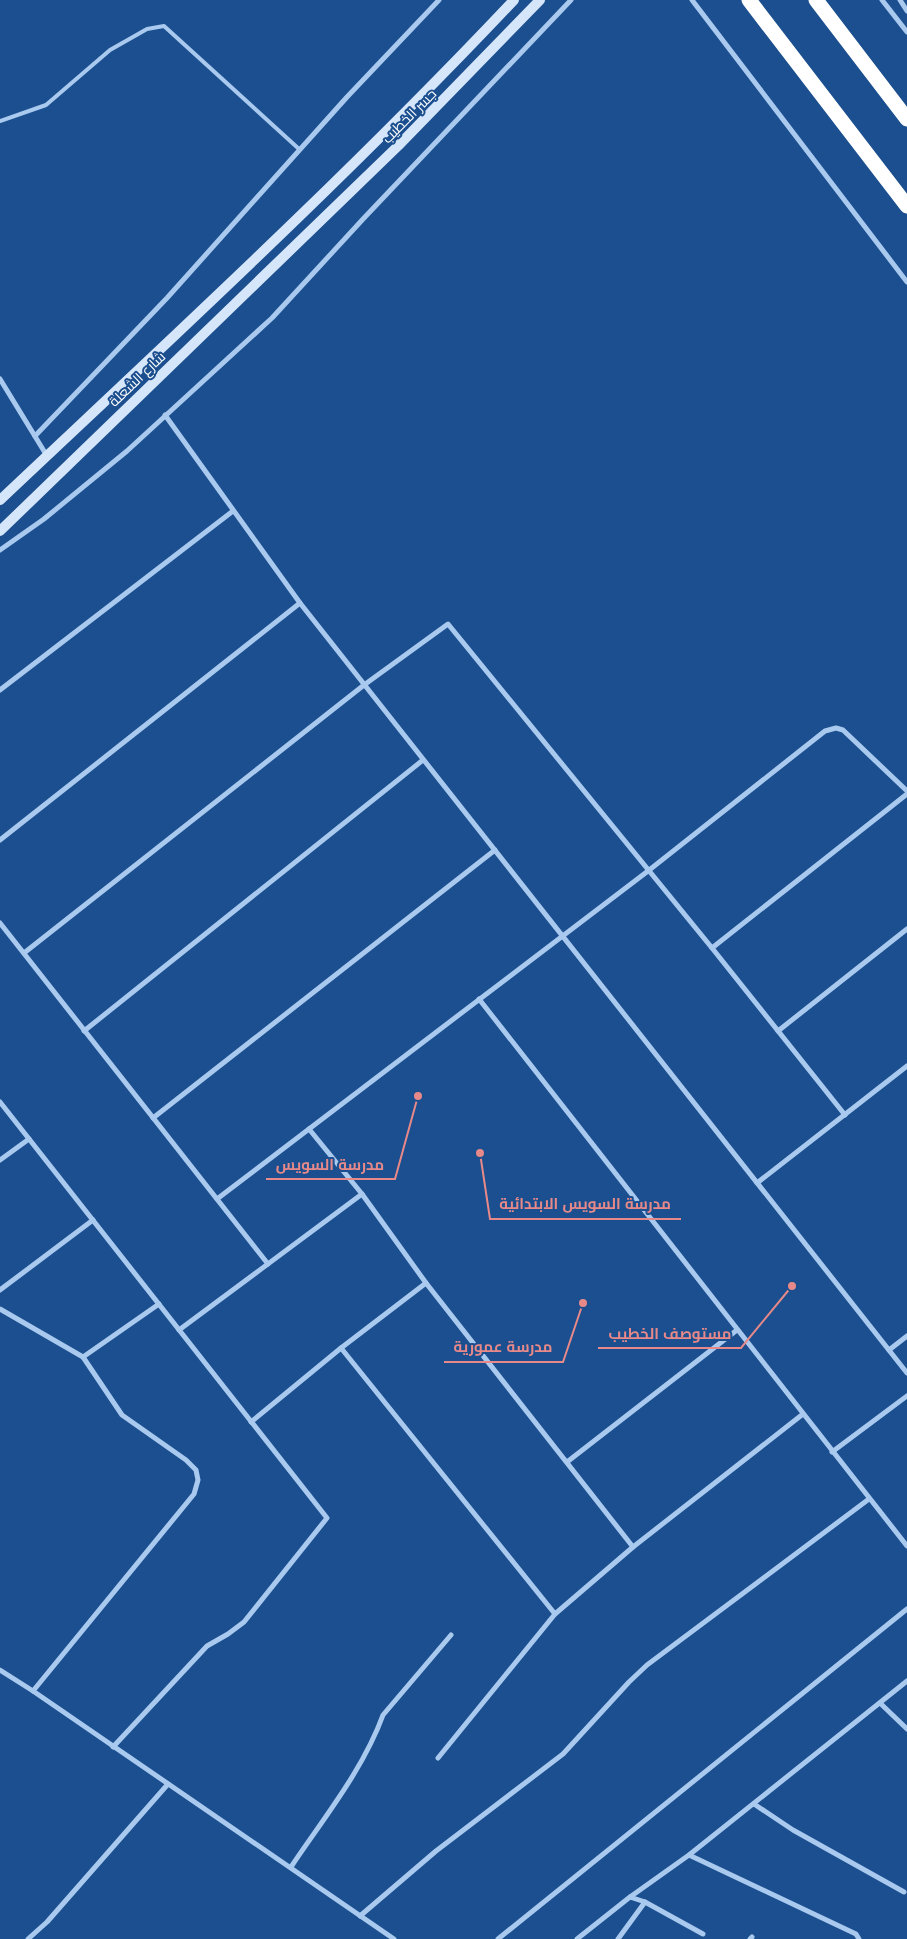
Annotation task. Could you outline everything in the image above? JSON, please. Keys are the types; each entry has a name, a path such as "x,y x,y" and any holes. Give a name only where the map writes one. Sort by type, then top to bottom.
{"highway":[{"path":"749,0 907,206"},
{"path":"816,0 907,120"}],"main road":[{"name":"جسر الخطيب","path":"280,234 391,127 514,0"},
{"name":"جسر الخطيب","path":"294,247 398,146 540,0"},
{"name":"شارع الشعلة","path":"0,500 174,338 280,234"},
{"name":"شارع الشعلة","path":"0,531 294,247"}],"street":[{"path":"35,436 167,298 299,149 439,0"},
{"path":"0,550 44,519 127,451 272,318 571,0"},
{"path":"692,0 907,282"},
{"path":"882,0 907,32"},
{"path":"900,0 907,11"},
{"path":"0,379 47,456"},
{"path":"166,415 300,603 907,1373"},
{"path":"0,690 233,511"},
{"path":"0,840 300,603"},
{"path":"24,954 364,685 448,624 712,948 845,1115"},
{"path":"217,1199 648,871 825,731 836,728 843,730 907,793 712,948"},
{"path":"84,1031 423,760"},
{"path":"154,1118 495,850"},
{"path":"0,923 268,1264"},
{"path":"778,1031 907,930"},
{"path":"479,999 907,1546"},
{"path":"757,1183 907,1066"},
{"path":"0,1102 326,1518 244,1622 207,1646 113,1747"},
{"path":"308,1129 362,1194 426,1282 633,1547"},
{"path":"0,1160 29,1138"},
{"path":"179,1330 362,1194"},
{"path":"0,1290 92,1220"},
{"path":"251,1422 341,1348 426,1282"},
{"path":"83,1357 158,1304"},
{"path":"0,1309 83,1357 122,1415 186,1460 196,1470 198,1480 194,1494 33,1691"},
{"path":"567,1462 737,1330"},
{"path":"889,1350 907,1336"},
{"path":"341,1348 555,1614"},
{"path":"832,1452 907,1396"},
{"path":"438,1758 555,1614 633,1547 803,1414"},
{"path":"360,1916 436,1851 563,1754 647,1665 869,1499"},
{"path":"498,1939 907,1609"},
{"path":"291,1868 353,1774 378,1729 383,1715 451,1635"},
{"path":"0,1670 394,1939"},
{"path":"577,1939 630,1897 689,1855 907,1682"},
{"path":"880,1703 907,1729"},
{"path":"28,1939 47,1922 168,1784"},
{"path":"754,1804 793,1830 904,1892"},
{"path":"689,1855 856,1934 859,1939"},
{"path":"630,1897 645,1902 703,1934"},
{"path":"618,1939 645,1902"}],"lane":[{"path":"0,121 46,105 110,50 147,29 164,26 299,149"}],"place":[{"name":"مدرسة السويس","path":"418,1096"},
{"name":"مدرسة السويس الابتدائية","path":"480,1153"},
{"name":"مستوصف الخطيب","path":"792,1286"},
{"name":"مدرسة عمورية","path":"583,1303"}]}
